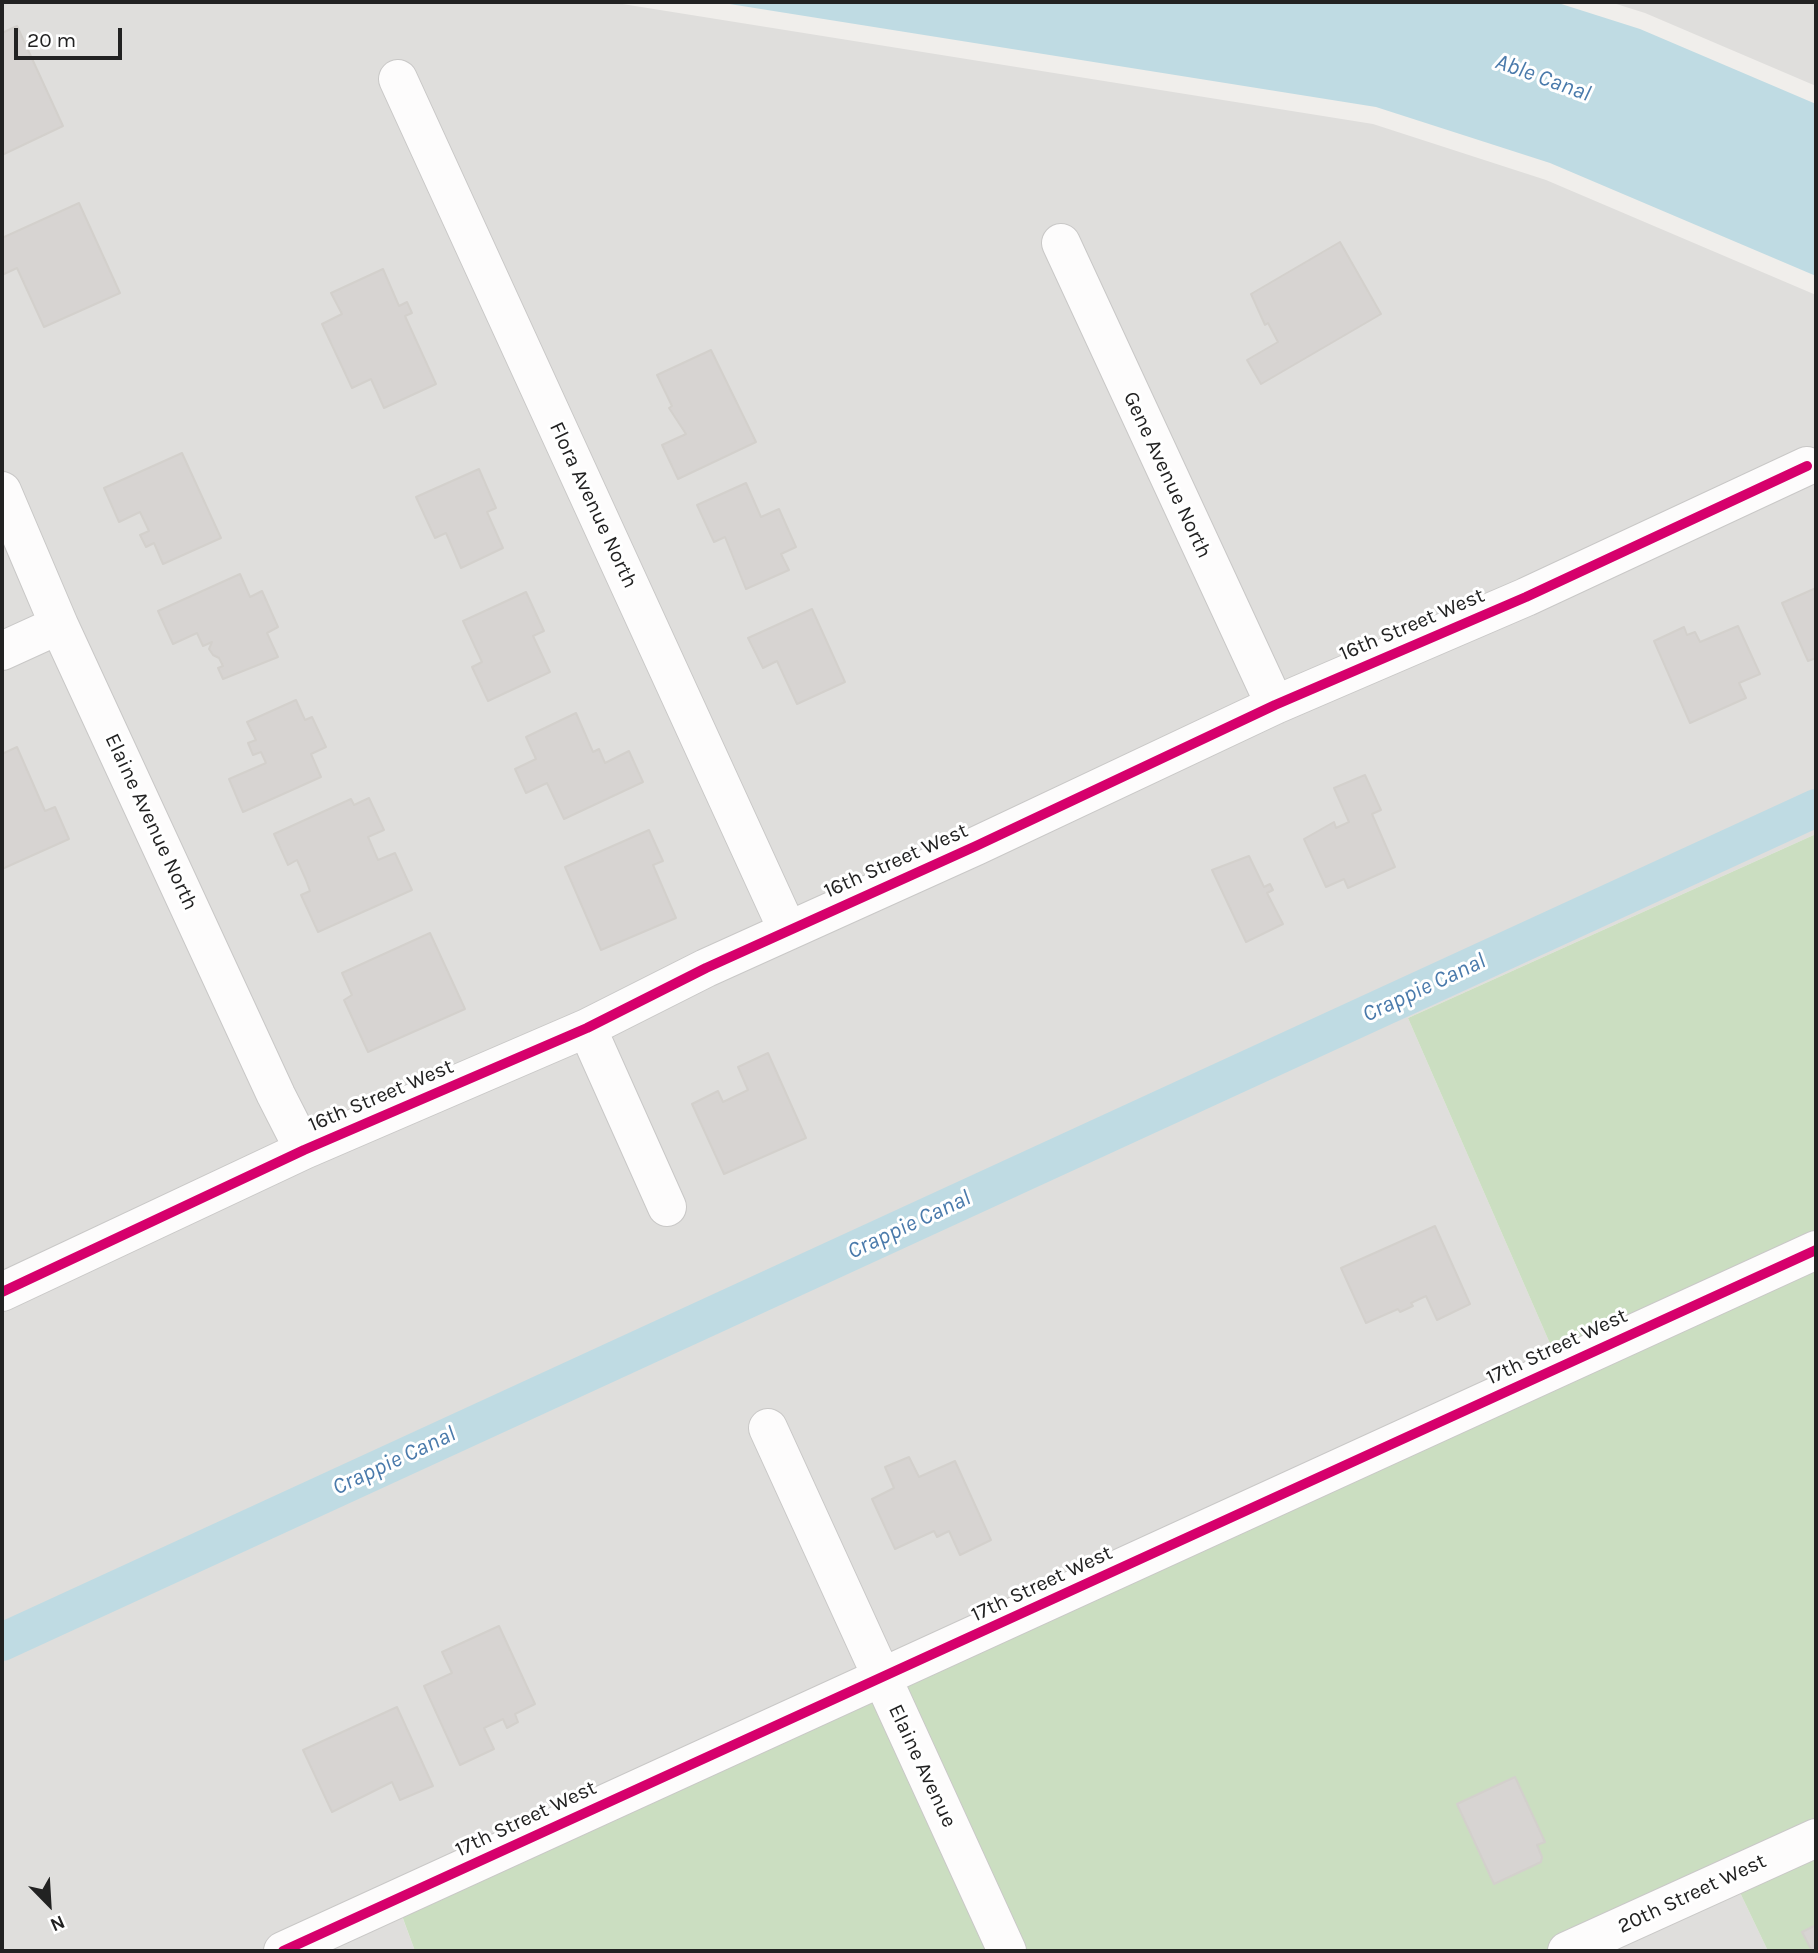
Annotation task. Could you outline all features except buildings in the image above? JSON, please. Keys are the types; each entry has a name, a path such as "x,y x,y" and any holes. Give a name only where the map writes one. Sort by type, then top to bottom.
{"street":[{"name":"Flora Avenue North","path":"398,79 788,931"},
{"name":"Gene Avenue North","path":"1061,243 1275,705"},
{"name":"16th Street West","path":"2,1293 304,1150 587,1028 706,968 1275,705 1526,597 1807,466"},
{"name":"Elaine Avenue North","path":"2,491 59,625 276,1095 304,1150"},
{"path":"2,651 59,625"},
{"path":"587,1028 667,1207"},
{"name":"17th Street West","path":"283,1951 1816,1250"},
{"name":"Elaine Avenue","path":"768,1428 1007,1951"},
{"name":"20th Street West","path":"1567,1951 1816,1838"}],"shaded area":[{"path":"2,2 610,2 1373,124 1546,180 1816,295 1816,834 1408,1018 1562,1371 391,1887 415,1951 2,1951"},
{"path":"1610,2 1816,2 1816,86 1645,13"},
{"path":"1734,1880 1768,1951 1569,1951"}],"green space":[{"path":"1816,834 1816,1951 1768,1951 1734,1880 1569,1951 415,1951 391,1886 1562,1371 1408,1018"}],"water":[{"name":"Able Canal","path":"717,2 1555,2 1640,29 1816,104 1816,276 1550,163 1376,107"}],"waterway":[{"name":"Crappie Canal","path":"2,1642 1816,808"}],"cycle path":[{"path":"2,1292 304,1150 587,1028 706,968 976,846 1275,705 1526,597 1807,466"},
{"path":"283,1951 1816,1250"}]}
